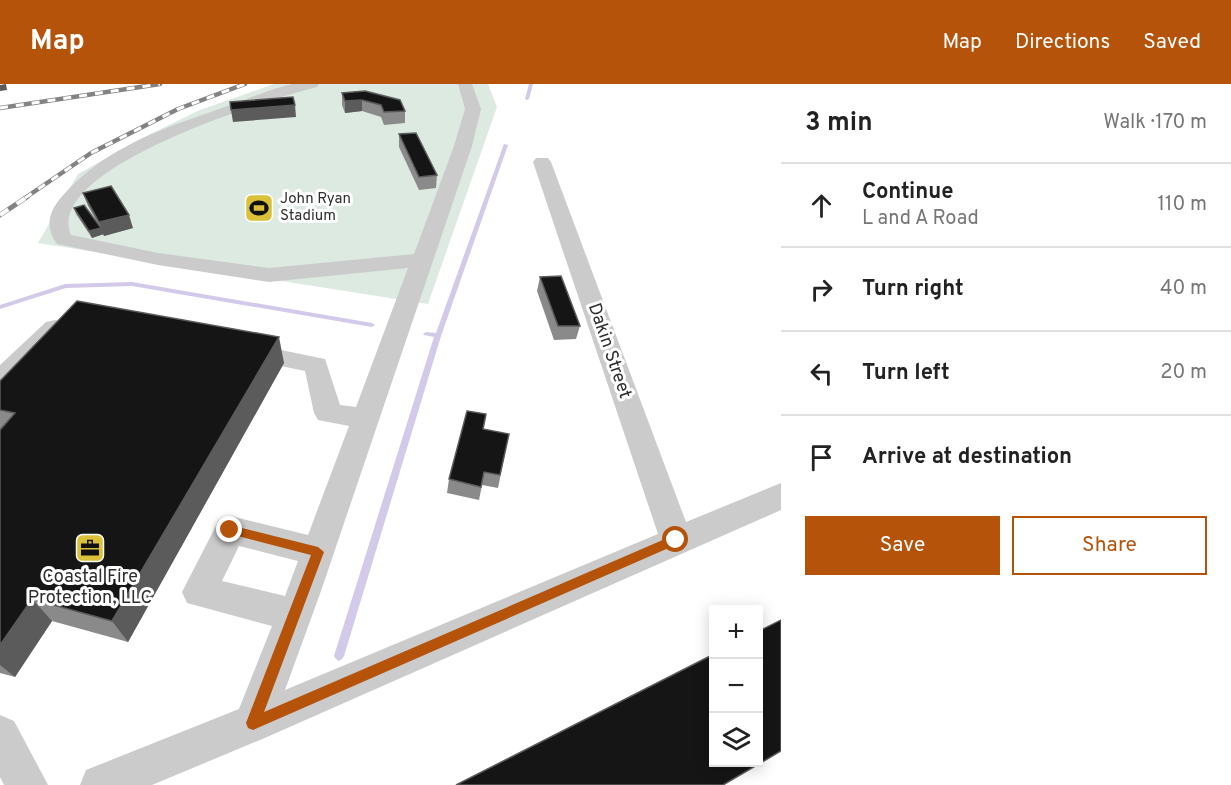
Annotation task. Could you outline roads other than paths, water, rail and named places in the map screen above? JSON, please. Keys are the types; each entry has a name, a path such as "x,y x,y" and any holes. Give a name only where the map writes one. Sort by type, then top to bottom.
{"street":[{"path":"312,84 290,88 141,143 86,179 64,206 58,218 57,230 64,240 158,258 268,275 423,260"},
{"path":"253,723 318,552 463,146 473,109 465,84"},
{"name":"Dakin Street","path":"542,162 676,540"},
{"path":"0,380 52,329 68,321 78,321"},
{"path":"224,346 316,365 328,413 366,419"},
{"path":"101,785 253,723 781,496"},
{"path":"295,615 199,592 230,530 318,552"},
{"path":"0,735 27,785"}],"waterway":[{"path":"527,99 531,84"},
{"path":"438,336 506,145"},
{"path":"0,307 65,286 132,284 372,325"},
{"path":"426,334 438,336"},
{"path":"339,656 438,336"}],"railway":[{"path":"0,108 160,84"},
{"path":"25,198 91,153 178,109 245,84"},
{"path":"0,215 27,197"}],"place":[{"name":"John Ryan Stadium","path":"259,208"},
{"name":"Coastal Fire Protection, LLC","path":"90,548"}]}
